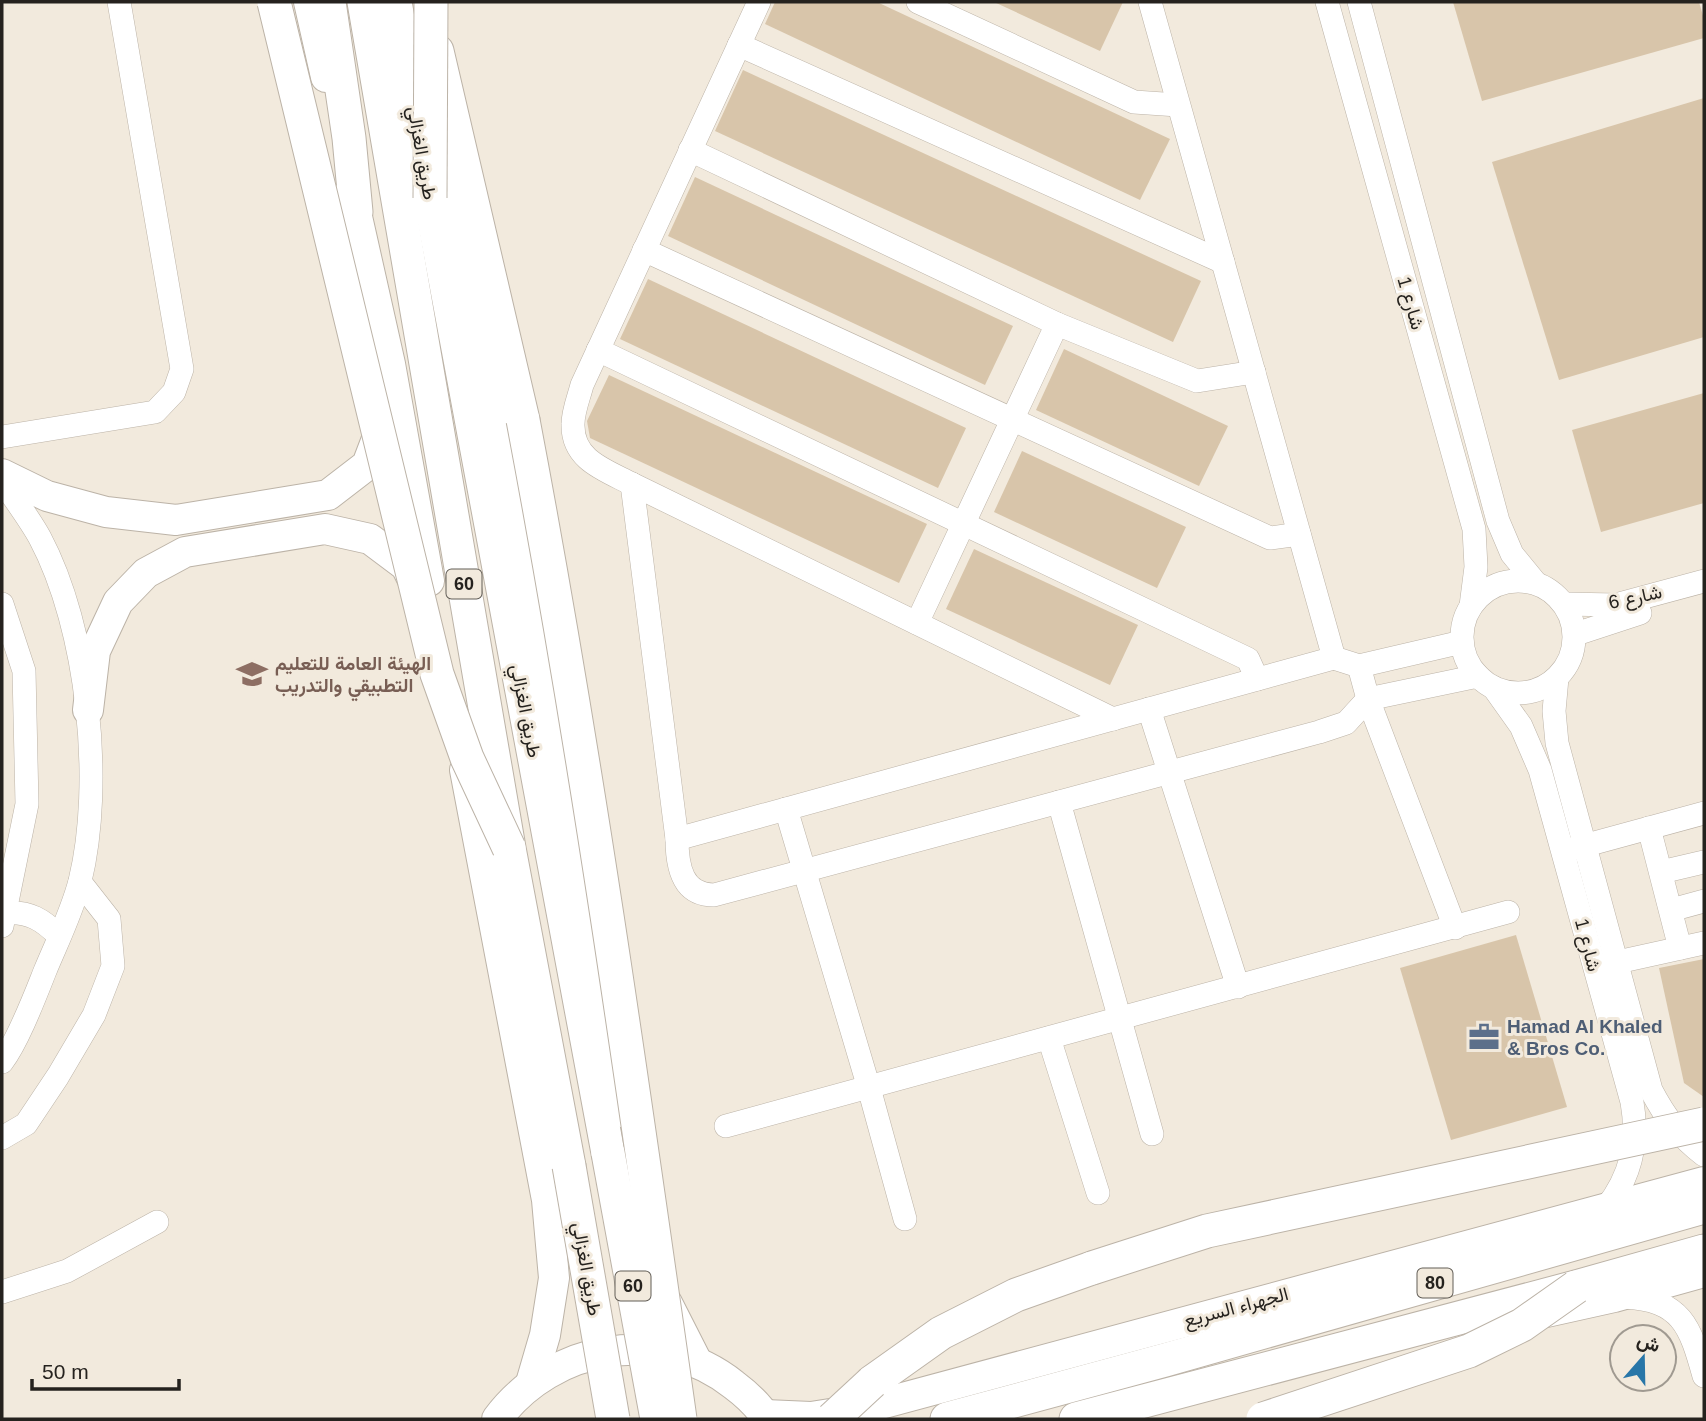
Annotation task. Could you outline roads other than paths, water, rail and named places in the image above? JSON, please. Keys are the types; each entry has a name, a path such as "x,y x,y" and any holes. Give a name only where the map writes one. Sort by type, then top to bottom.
{"highway":[{"path":"274,2 438,674 467,758 509,848"},
{"path":"329,2 346,114 356,212"},
{"name":"طريق الغزالي","path":"364,2 509,848 613,1419"},
{"name":"طريق الغزالي","path":"396,2 657,1419"},
{"path":"425,2 523,420 546,544 625,1028 680,1419"},
{"path":"430,198 431,2"},
{"path":"832,1419 872,1382 941,1334 1016,1295 1091,1268 1208,1231 1704,1124"},
{"name":"الجهراء السريع","path":"947,1419 1704,1207"},
{"name":"80","path":"1076,1419 1704,1251"},
{"path":"1262,1419 1469,1352 1522,1325 1576,1287"}],"main road":[{"name":"طريق الغزالي","path":"309,2 390,364 436,621 547,1200 554,1278 545,1335 531,1383"},
{"name":"طريق الغزالي","path":"419,2 645,1248 664,1297 697,1362"},
{"path":"2,474 47,496 106,512 176,520 328,495 367,466 383,427 390,364"},
{"path":"88,710 95,651 118,602 146,573 185,552 325,529 370,539 406,566 436,621"},
{"name":"الجهراء السريع","path":"766,1417 811,1417 862,1409 1704,1182"},
{"path":"1133,1419 1704,1272"},
{"path":"498,1419 531,1383 561,1365 579,1357 628,1349 663,1352 697,1362 738,1387 766,1417"}],"street":[{"path":"2,437 155,412 174,392 182,369 119,2"},
{"path":"759,2 582,385 573,423 576,447 594,464 632,484 1113,719"},
{"path":"918,2 1134,102 1178,105"},
{"path":"1150,2 1334,658"},
{"name":"شارع 1","path":"1327,2 1474,529 1476,567 1471,606"},
{"name":"شارع 1","path":"1359,2 1498,521 1513,554 1535,582"},
{"path":"739,45 1223,262"},
{"path":"690,150 1057,324 1197,381 1254,372"},
{"path":"644,250 1269,538 1299,534"},
{"path":"916,623 1057,324"},
{"path":"598,351 1248,659 1257,679"},
{"path":"2,480 40,538 68,607 88,710 91,785 88,835 80,883 34,997 2,1062"},
{"path":"632,484 677,839 677,857 688,886 700,895 714,895 1346,723 1368,699 1486,682"},
{"path":"1517,580 1535,582 1552,591 1565,604 1576,634 1569,662 1557,678 1538,690 1516,693 1486,682 1467,661 1462,642 1463,624 1471,606 1483,592 1499,583 1517,580"},
{"name":"شارع 6","path":"1565,604 1615,605 1704,580"},
{"name":"شارع 6","path":"1576,634 1616,619 1704,595"},
{"path":"2,604 24,671 27,804 4,920"},
{"path":"677,839 1334,658 1359,666 1462,642"},
{"path":"1359,666 1368,699 1454,928"},
{"name":"شارع 1","path":"1557,678 1554,711 1557,743 1585,845 1632,1102 1635,1134 1627,1174 1606,1209"},
{"name":"شارع 1","path":"1486,682 1508,706 1532,747 1562,852 1651,1090 1664,1115 1676,1130 1704,1155"},
{"path":"1149,709 1238,987"},
{"path":"1059,802 1152,1134"},
{"path":"786,809 869,1087 905,1219"},
{"path":"1562,852 1704,813"},
{"path":"1649,828 1680,948"},
{"path":"1661,872 1704,862"},
{"path":"2,1138 26,1124 58,1076 94,1015 113,966 109,919 80,883"},
{"path":"1671,910 1704,901"},
{"path":"4,920 22,912 44,921 59,936"},
{"path":"726,1126 1508,912"},
{"path":"1605,965 1704,943"},
{"path":"1049,1038 1098,1194"},
{"path":"2,1292 67,1272 157,1222"},
{"path":"1614,1297 1647,1298 1671,1309 1687,1326 1704,1376"}],"place":[{"name":"الهيئة العامة للتعليم التطبيقي والتدريب","path":"252,674"},
{"name":"Hamad Al Khaled & Bros Co.","path":"1484,1037"}]}
